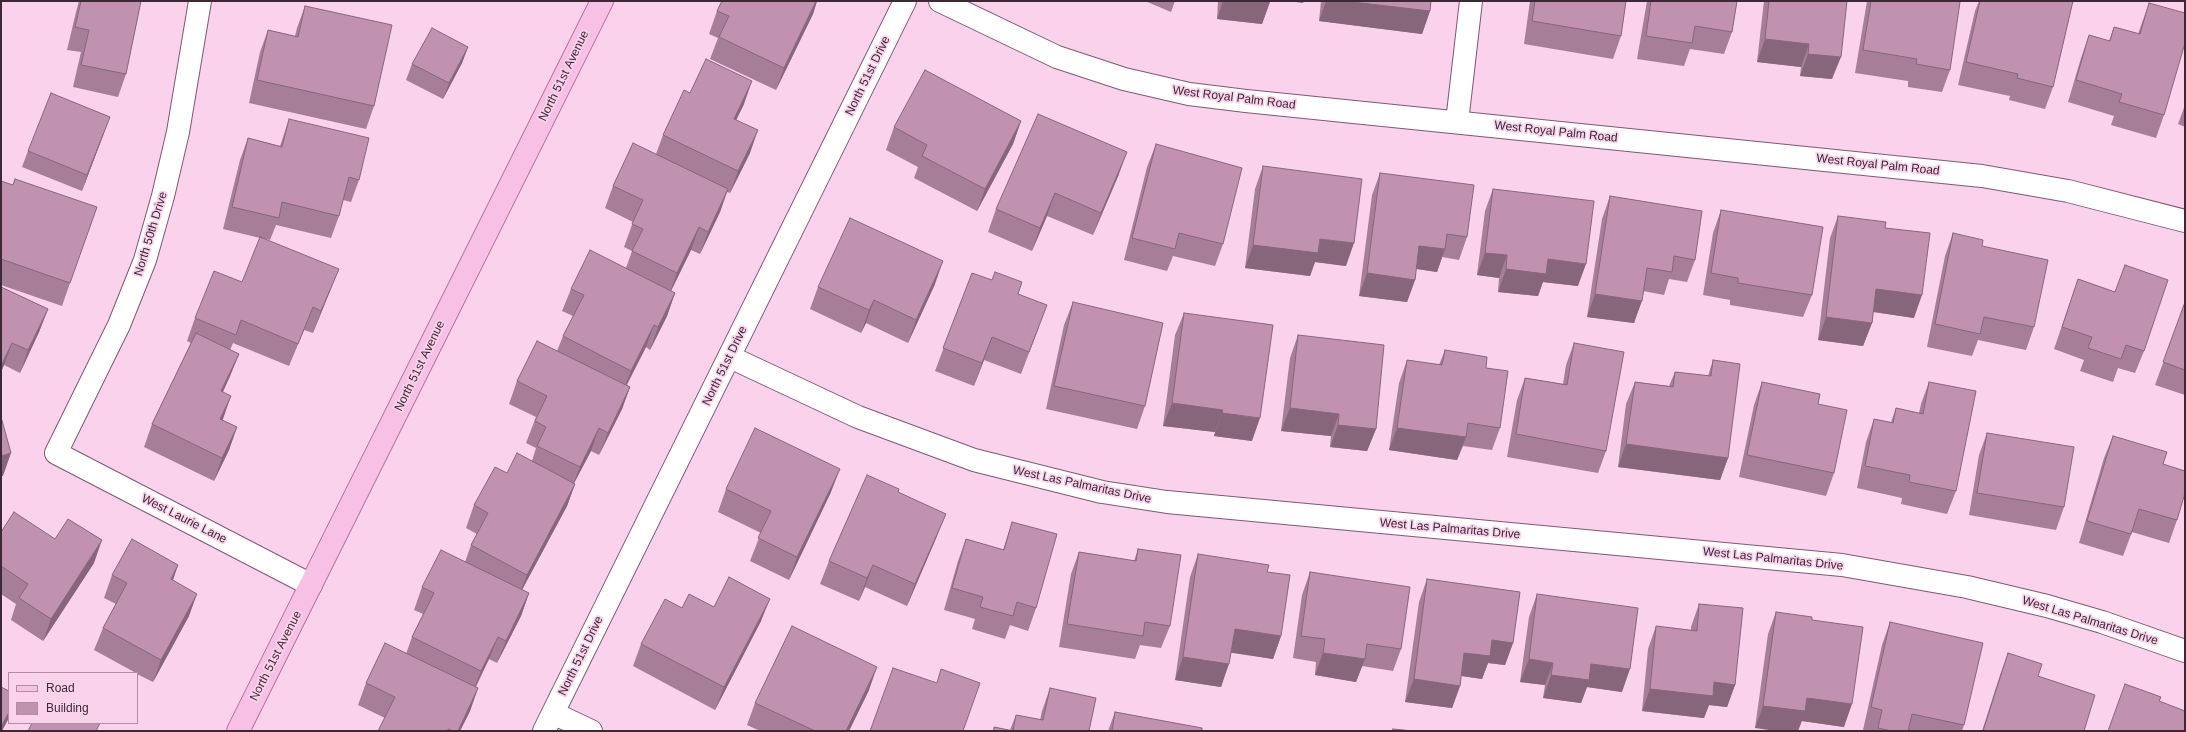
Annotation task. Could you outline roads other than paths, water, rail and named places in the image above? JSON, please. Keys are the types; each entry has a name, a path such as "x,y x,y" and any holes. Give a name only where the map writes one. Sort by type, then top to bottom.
{"main road":[{"name":"North 51st Avenue","path":"238,731 602,1"}],"street":[{"name":"North 50th Drive","path":"56,453 120,325 145,260 163,196 178,132 200,1"},
{"name":"North 51st Drive","path":"548,722 905,1"},
{"name":"West Royal Palm Road","path":"940,1 1057,57 1124,80 1189,94 1982,176 2068,191 2185,221"},
{"path":"1457,122 1471,1"},
{"name":"West Las Palmaritas Drive","path":"730,357 858,417 974,460 1102,492 1167,502 1842,565 1968,587 2039,604 2102,622 2185,651"},
{"name":"West Laurie Lane","path":"56,453 311,585"},
{"path":"548,722 591,731"}]}
